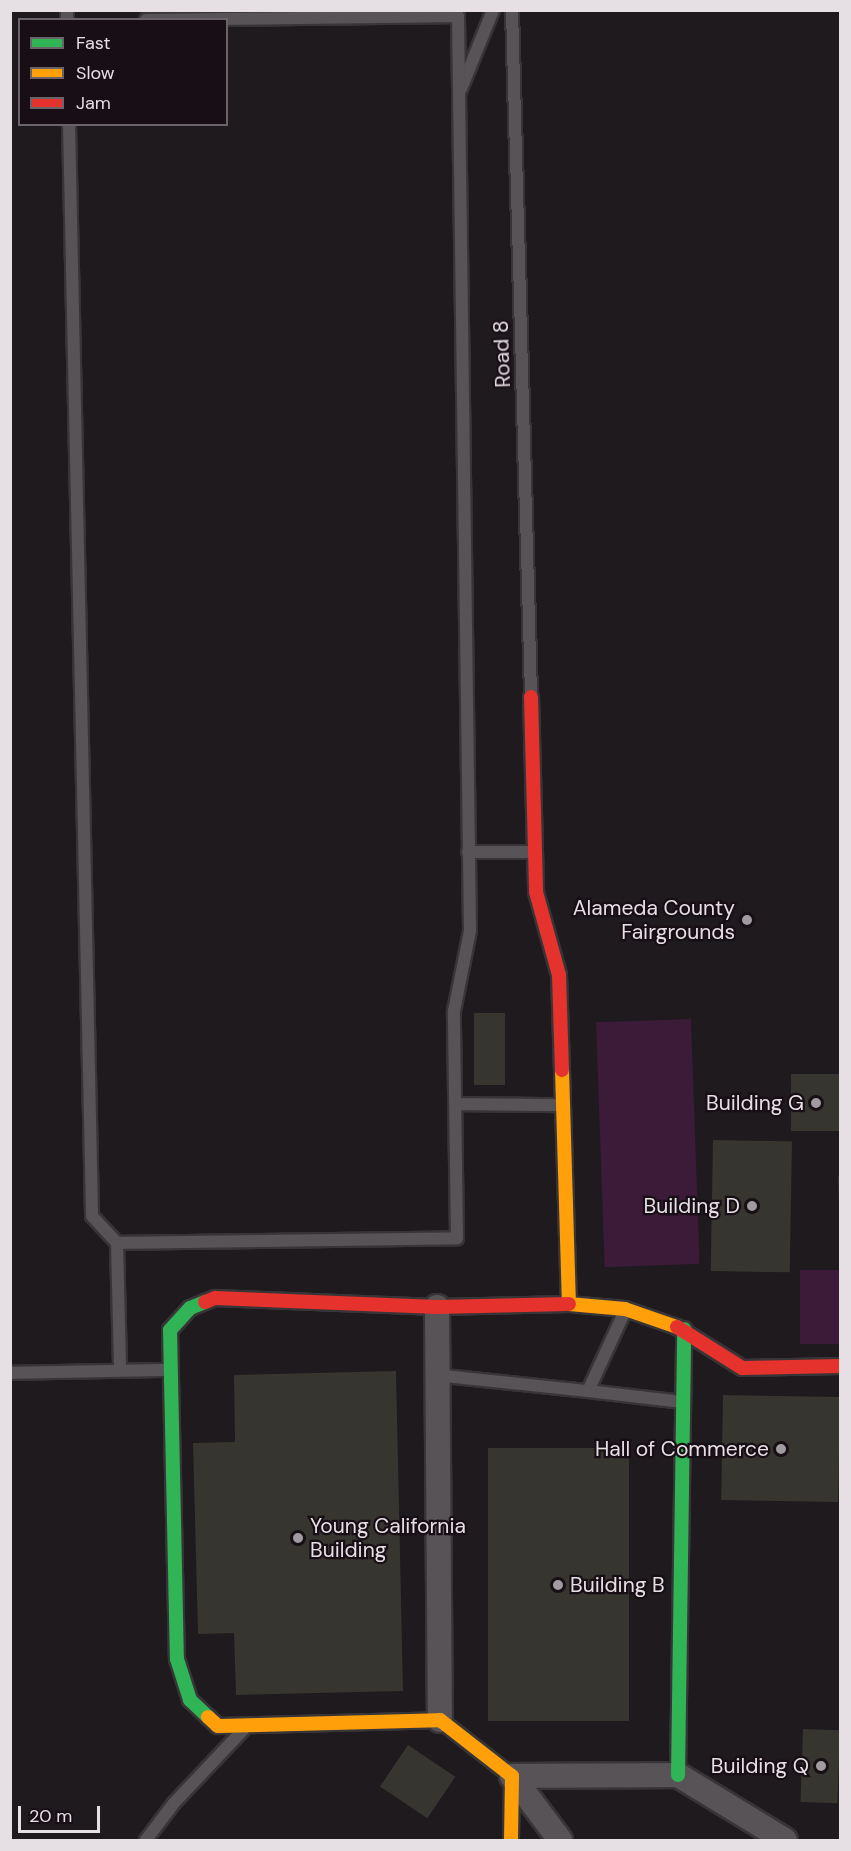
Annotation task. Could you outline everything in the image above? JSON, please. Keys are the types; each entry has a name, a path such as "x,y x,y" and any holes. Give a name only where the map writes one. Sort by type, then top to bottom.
{"street":[{"path":"531,697 536,892 559,975 561,1105 569,1304"},
{"path":"560,1840 512,1776 440,1720 218,1726 190,1700 177,1659 170,1330 190,1308 215,1298 437,1307 569,1304 626,1310 684,1329 742,1368 840,1366"},
{"path":"437,1307 435,1375 440,1720"},
{"path":"678,1775 684,1329"},
{"path":"512,1776 678,1775 785,1840"},
{"path":"511,1840 512,1776"}],"lane":[{"path":"458,95 493,10"},
{"name":"Road 8","path":"512,10 531,697"},
{"path":"117,1243 457,1238 454,1011 470,931 458,16 228,19"},
{"path":"69,126 92,1216 117,1243 120,1370"},
{"path":"468,852 535,852"},
{"path":"457,1104 561,1105"},
{"path":"588,1391 626,1310"},
{"path":"10,1373 171,1370"},
{"path":"435,1375 682,1402"},
{"path":"146,1840 174,1803 248,1725"}],"shaded area":[{"path":"691,1019 700,1264 605,1267 596,1022"},
{"path":"800,1270 840,1270 840,1344 800,1344"}],"building":[{"path":"474,1013 505,1013 505,1085 474,1085"},
{"name":"Building G","path":"791,1074 840,1074 840,1131 791,1131"},
{"name":"Building D","path":"713,1140 792,1141 790,1272 711,1271"},
{"path":"838,1176 840,1176 840,1206 839,1206"},
{"name":"Young California Building","path":"396,1371 403,1691 236,1695 234,1633 198,1634 193,1443 235,1442 234,1375"},
{"name":"Hall of Commerce","path":"723,1395 840,1397 838,1502 721,1500"},
{"name":"Building B","path":"488,1448 629,1448 629,1721 488,1721"},
{"name":"Building Q","path":"803,1729 840,1730 837,1803 800,1802"},
{"path":"408,1745 455,1777 427,1818 380,1786"}],"traffic: fast":[{"path":"205,1302 190,1308 170,1330 177,1659 190,1700 208,1717"},
{"path":"678,1775 684,1329"}],"traffic: slow":[{"path":"562,1070 569,1304 625,1309 677,1327"},
{"path":"208,1717 218,1726 440,1720 512,1776 511,1840"}],"traffic: jam":[{"path":"531,697 536,892 559,975 562,1070"},
{"path":"205,1302 215,1298 437,1307 569,1304"},
{"path":"677,1327 742,1368 840,1366"}],"place":[{"name":"Alameda County Fairgrounds","path":"747,920"},
{"name":"Building G","path":"816,1103"},
{"name":"Building D","path":"752,1206"},
{"name":"Hall of Commerce","path":"781,1449"},
{"name":"Young California Building","path":"298,1538"},
{"name":"Building B","path":"558,1585"},
{"name":"Building Q","path":"821,1766"}]}
